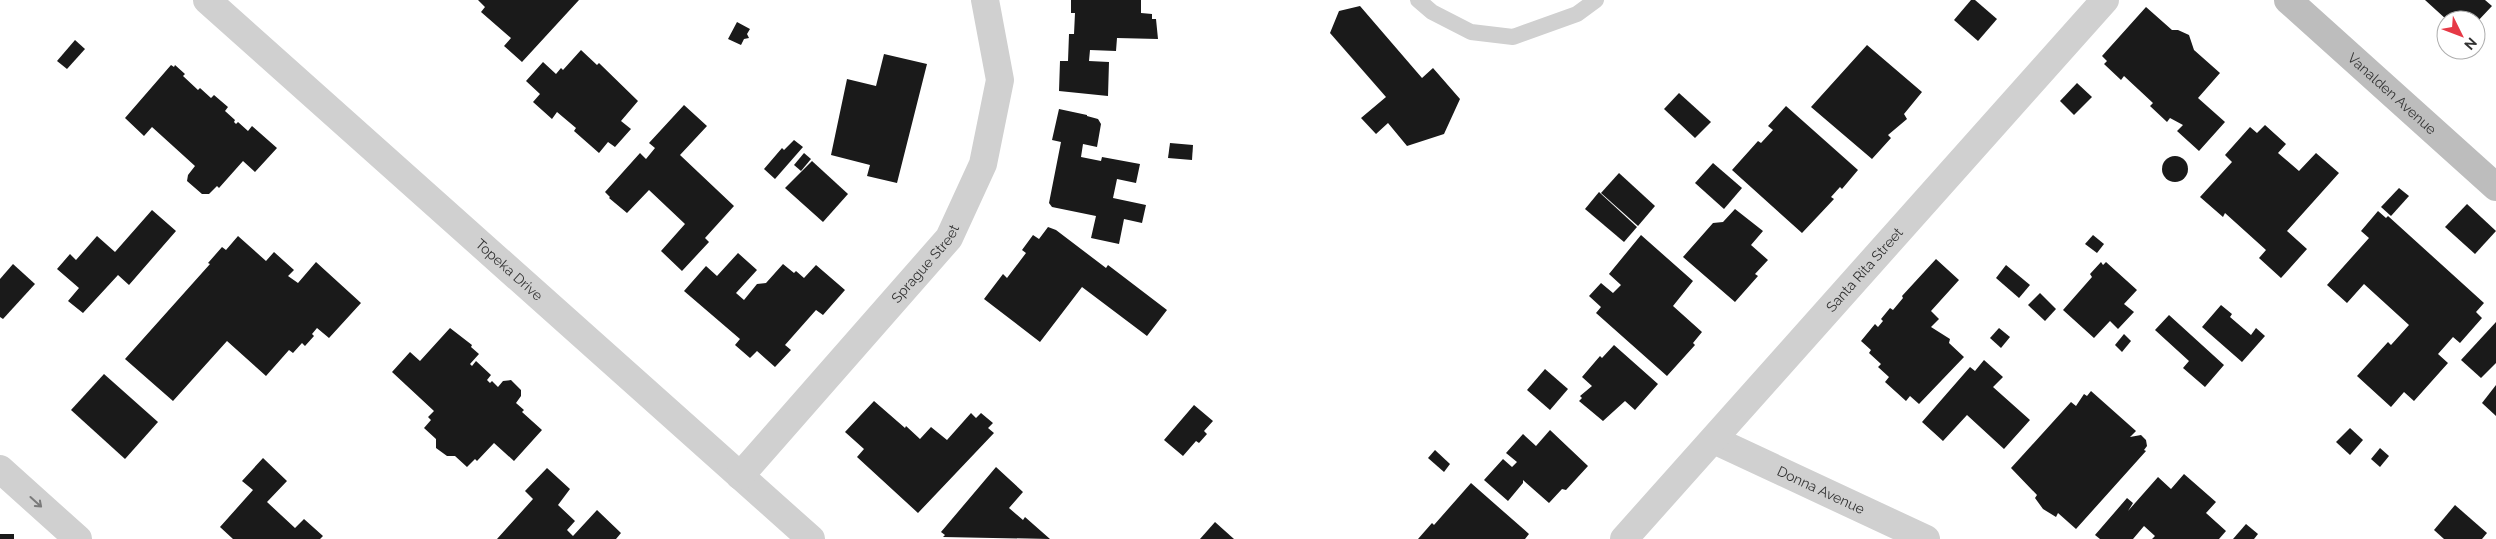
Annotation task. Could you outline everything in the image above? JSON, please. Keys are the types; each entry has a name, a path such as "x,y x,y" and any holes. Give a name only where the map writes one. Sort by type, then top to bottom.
{"main road":[{"name":"Vanalden Avenue","path":"2288,0 2496,187"}],"street":[{"name":"Topeka Drive","path":"207,0 810,539"},
{"name":"Sprague Street","path":"740,476 949,238 983,164 1000,80 985,0"},
{"name":"Santa Rita Street","path":"1624,539 2105,0"},
{"name":"Donna Avenue","path":"1714,440 1926,539"},
{"path":"0,469 78,539"}],"lane":[{"path":"1418,0 1432,12 1471,32 1513,37 1577,14 1596,0"}],"building":[{"path":"478,0 579,0 522,62 504,46 511,38 481,12 485,7"},
{"path":"1071,0 1141,0 1141,13 1152,14 1152,19 1156,19 1158,39 1117,38 1116,51 1090,50 1089,61 1109,62 1108,96 1059,91 1060,61 1068,61 1069,34 1074,34 1075,13 1071,13"},
{"path":"1971,0 1975,0 1997,19 1978,41 1954,20"},
{"path":"2425,0 2485,0 2492,6 2486,12 2486,10 2436,10"},
{"path":"1360,6 1422,78 1433,68 1460,99 1444,134 1407,146 1388,123 1376,134 1361,118 1386,97 1330,33 1339,11"},
{"path":"2146,7 2172,30 2178,30 2189,35 2194,50 2220,73 2198,98 2225,122 2199,151 2177,131 2183,125 2170,118 2167,122 2150,106 2153,103 2124,76 2121,80 2104,64 2107,61 2102,56"},
{"path":"737,22 750,29 747,34 749,38 744,39 741,45 728,39"},
{"path":"75,40 85,49 67,69 57,61"},
{"path":"1867,45 1922,92 1904,114 1907,119 1888,135 1891,138 1872,159 1811,107"},
{"path":"581,50 597,65 599,63 638,101 621,121 631,129 615,147 608,142 599,153 574,131 576,128 557,112 552,119 533,102 540,94 526,81 543,62 556,74 561,68 563,70"},
{"path":"884,54 927,64 897,183 867,176 870,165 831,155 847,79 876,86"},
{"path":"171,65 174,67 175,65 185,74 183,76 198,90 200,88 211,98 214,95 228,107 225,111 235,120 236,124 238,122 248,131 252,126 277,148 255,172 243,161 219,188 217,186 209,194 202,194 187,181 188,175 195,166 152,127 144,136 125,118"},
{"path":"2077,83 2092,97 2074,115 2060,101"},
{"path":"1679,93 1711,122 1695,138 1664,109"},
{"path":"684,105 707,126 680,155 734,206 705,238 709,242 682,271 661,251 685,224 649,190 627,213 609,198 605,192 640,153 646,159 655,148 649,143"},
{"path":"1786,106 1858,170 1842,189 1840,187 1831,197 1834,199 1802,233 1732,170 1758,141 1761,143 1773,130 1768,126"},
{"path":"1059,109 1087,115 1098,119 1101,124 1097,147 1083,144 1081,157 1101,161 1102,157 1140,164 1136,183 1117,179 1113,198 1146,205 1142,223 1124,219 1119,244 1091,238 1096,216 1052,207 1049,203 1061,142 1052,140"},
{"path":"2265,125 2286,144 2278,153 2299,171 2316,153 2339,173 2287,231 2307,249 2281,278 2259,258 2266,250 2225,213 2223,217 2200,197 2232,162 2225,155 2250,127 2257,133"},
{"path":"794,140 803,147 775,179 764,169 782,148 784,150"},
{"path":"1170,143 1193,145 1192,160 1168,158"},
{"path":"804,153 811,159 801,171 794,165"},
{"path":"2175,156 2184,160 2188,169 2184,178 2175,182 2166,178 2162,169 2166,160"},
{"path":"812,161 848,194 823,222 785,188"},
{"path":"1713,163 1742,188 1724,209 1695,183"},
{"path":"1619,173 1655,206 1638,226 1601,193"},
{"path":"2399,188 2409,196 2391,216 2381,207"},
{"path":"1599,192 1637,227 1624,242 1585,209"},
{"path":"2467,204 2496,231 2475,254 2445,227"},
{"path":"1735,209 1763,231 1751,245 1768,260 1755,274 1758,276 1735,302 1683,257 1713,223 1723,222"},
{"path":"152,210 176,231 129,285 118,275 83,313 68,301 79,288 57,269 70,254 76,260 97,236 115,252"},
{"path":"2378,211 2386,218 2388,216 2484,303 2476,312 2482,318 2460,343 2453,337 2438,354 2448,363 2414,401 2404,392 2391,407 2357,376 2388,342 2391,345 2409,325 2364,284 2347,303 2327,285 2369,238 2361,231"},
{"path":"1048,227 1056,230 1106,268 1108,265 1167,310 1147,336 1082,287 1040,342 984,299 1003,274 1007,278 1026,253 1022,250 1033,235 1039,239"},
{"path":"1641,235 1693,281 1673,306 1702,332 1693,343 1695,345 1667,376 1596,313 1601,307 1589,296 1601,283 1613,293 1621,285 1609,274"},
{"path":"2093,235 2104,244 2097,253 2085,244"},
{"path":"238,236 266,261 274,252 294,270 288,276 298,283 316,262 361,303 329,338 317,328 312,334 314,336 305,346 302,343 293,353 289,350 266,376 227,341 173,401 125,359 210,264 208,263 222,247 226,250"},
{"path":"738,253 757,270 736,293 744,300 757,284 766,283 783,264 804,278 816,265 845,290 823,315 816,310 785,345 791,350 775,367 757,351 750,358 735,345 740,339 684,291 706,266 717,276"},
{"path":"1936,259 1959,280 1931,311 1939,319 1931,327 1950,339 1949,343 1964,357 1919,404 1910,396 1906,401 1885,382 1889,377 1878,367 1881,364 1869,353 1871,350 1861,341 1875,324 1878,327 1883,321 1881,319 1890,308 1893,310 1903,298 1902,296"},
{"path":"2101,262 2103,265 2106,262 2137,290 2124,304 2134,312 2118,329 2110,321 2094,338 2063,310 2092,277 2090,274"},
{"path":"13,264 35,284 3,319 0,317 0,279"},
{"path":"2006,265 2030,285 2019,298 1996,278"},
{"path":"2040,293 2056,309 2045,321 2028,305"},
{"path":"2221,305 2232,314 2230,317 2251,335 2256,328 2265,336 2242,362 2202,327"},
{"path":"2169,315 2224,365 2205,387 2183,368 2189,361 2155,330"},
{"path":"2496,322 2496,363 2481,378 2461,360"},
{"path":"450,328 472,345 471,347 479,354 470,364 472,366 476,361 491,375 487,380 490,383 492,381 498,387 503,381 511,380 521,390 521,396 516,403 524,410 522,412 542,430 514,461 494,443 477,461 475,459 467,467 455,456 447,456 436,448 436,439 424,428 431,420 428,417 434,411 392,372 410,352 420,361"},
{"path":"1999,328 2010,337 2001,348 1990,338"},
{"path":"2124,334 2131,341 2122,352 2115,345"},
{"path":"1614,345 1658,384 1635,410 1625,401 1603,421 1579,401 1582,398 1580,396 1592,386 1582,377 1600,356 1602,358"},
{"path":"1984,360 2003,377 1993,387 2030,420 2004,449 1967,415 1943,441 1922,422 1970,367 1975,371"},
{"path":"1545,369 1568,389 1550,410 1527,390"},
{"path":"104,374 158,422 125,459 71,410"},
{"path":"2496,385 2496,416 2482,403"},
{"path":"2091,391 2136,431 2130,437 2141,435 2146,440 2147,446 2144,450 2146,451 2076,529 2058,513 2056,517 2043,509 2035,498 2037,495 2011,468 2071,402 2076,406 2084,394 2087,396"},
{"path":"874,401 920,439 931,427 947,440 971,413 976,418 981,413 993,423 988,428 994,433 918,513 857,457 864,449 845,432"},
{"path":"1194,405 1213,421 1204,431 1207,434 1199,443 1196,441 1183,456 1164,440"},
{"path":"2350,428 2363,440 2350,455 2336,442"},
{"path":"1550,430 1588,466 1566,490 1562,489 1549,503 1523,480 1523,483 1508,501 1484,480 1503,459 1512,467 1517,462 1506,453 1523,434 1536,446"},
{"path":"2380,448 2389,456 2380,467 2371,459"},
{"path":"1435,450 1450,464 1444,472 1428,458"},
{"path":"263,458 287,481 267,502 295,528 304,519 323,536 320,539 233,539 220,527 253,490 242,481"},
{"path":"996,467 1023,492 1009,508 1023,520 1025,517 1050,539 943,537 945,535 941,532"},
{"path":"547,468 570,489 558,505 575,521 567,530 573,536 597,510 621,533 616,539 497,539 533,499 525,491"},
{"path":"2184,474 2216,502 2206,513 2226,531 2219,539 2152,539 2155,536 2144,526 2133,539 2100,539 2095,535 2127,498 2133,503 2128,511 2158,477 2171,489"},
{"path":"1471,483 1529,534 1525,539 1418,539 1432,523 1434,525"},
{"path":"2455,505 2487,533 2482,539 2444,539 2434,530"},
{"path":"1215,522 1234,539 1200,539"},
{"path":"2246,524 2258,534 2254,539 2233,539"},
{"path":"0,534 14,534 14,539 0,539"}]}
